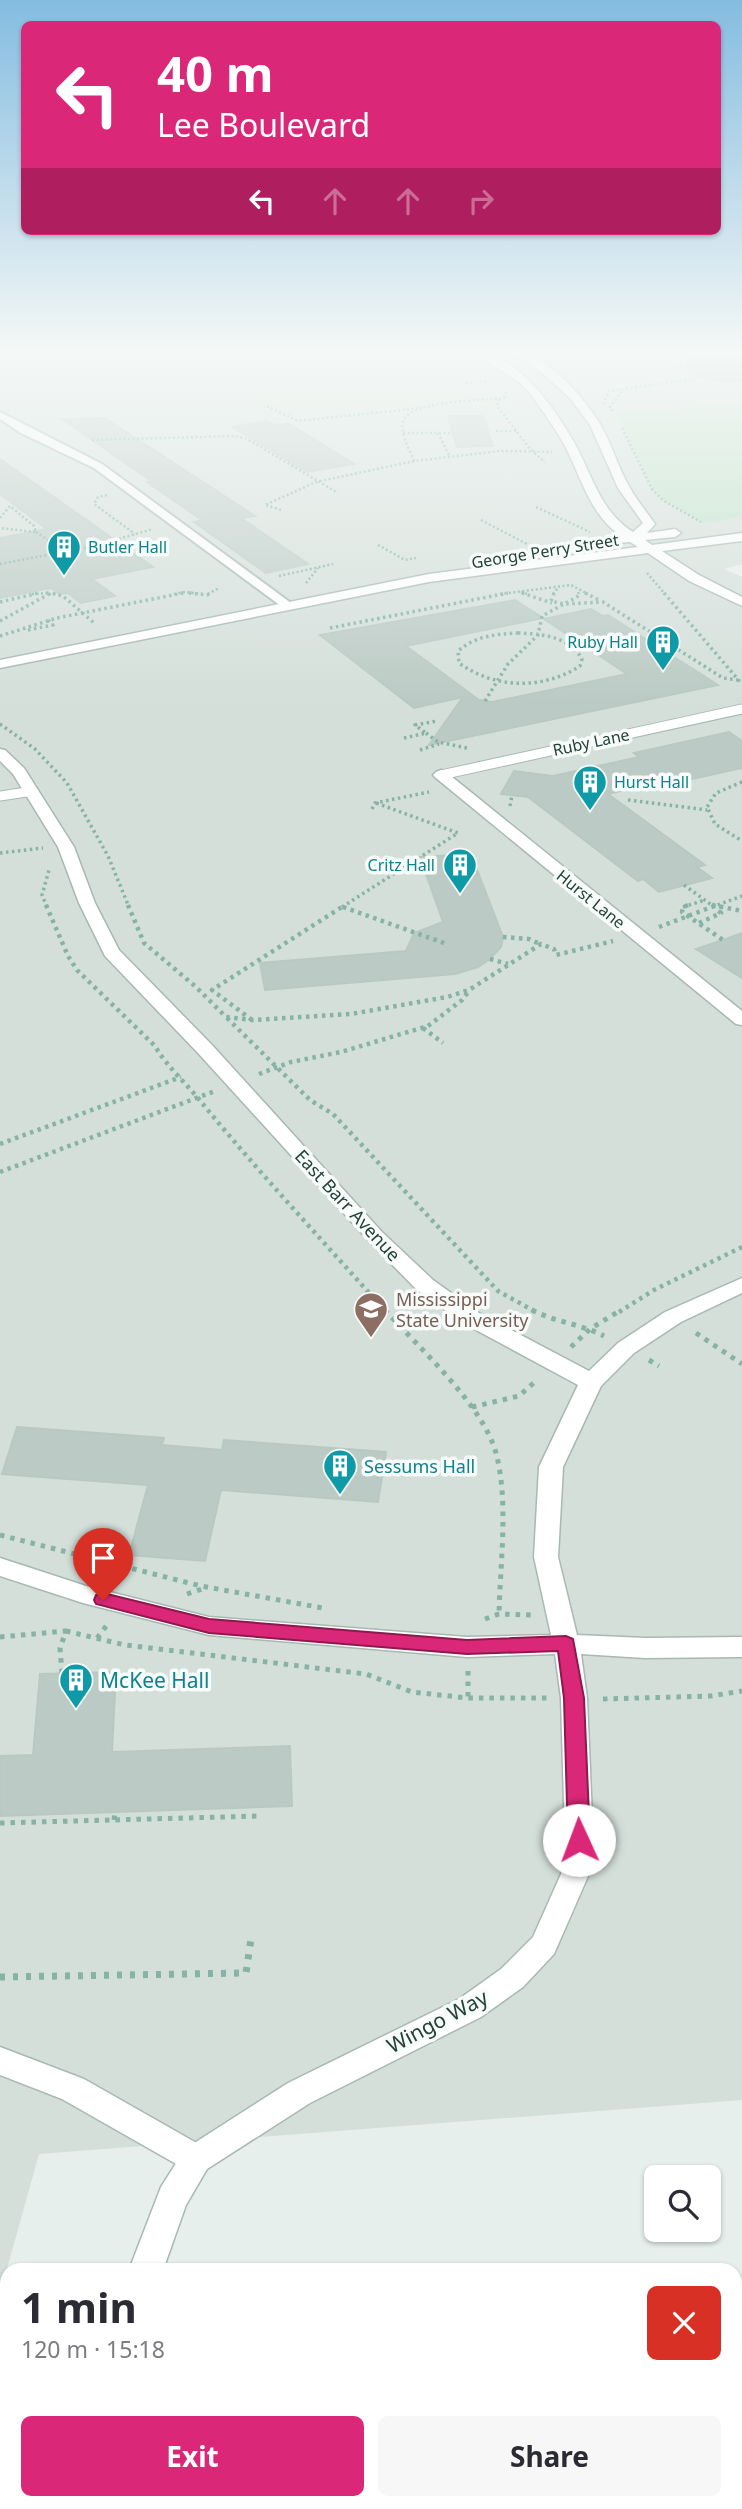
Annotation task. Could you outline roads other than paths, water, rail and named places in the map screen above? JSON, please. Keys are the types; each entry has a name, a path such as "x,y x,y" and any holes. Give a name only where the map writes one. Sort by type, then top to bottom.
{"street":[{"path":"101,468 289,606"},
{"path":"580,468 599,507 613,525 717,591 742,602"},
{"path":"615,468 624,488 649,524 635,537"},
{"name":"George Perry Street","path":"0,664 289,606 486,559 732,524"},
{"name":"George Perry Street","path":"351,592 429,578 742,537"},
{"name":"East Barr Avenue","path":"0,753 33,791 73,861 87,903 111,952 375,1236 425,1285 471,1318 591,1382"},
{"name":"Hurst Lane","path":"440,783 742,1020"},
{"path":"562,1630 546,1557 551,1467 591,1382 626,1348 673,1317 742,1285"},
{"path":"0,1567 83,1594 209,1626 467,1647 562,1630 645,1648 742,1647"},
{"name":"Wingo Way","path":"149,2263 172,2198 196,2159 299,2093 470,2008 512,1978 544,1945 575,1874 579,1840 574,1698 562,1630"},
{"path":"0,2061 74,2089 196,2159"}],"lane":[{"name":"Ruby Lane","path":"440,783 742,709"},
{"path":"0,796 33,791"}],"place":[{"name":"Butler Hall","path":"64,577"},
{"name":"Ruby Hall","path":"663,672"},
{"name":"Hurst Hall","path":"590,812"},
{"name":"Critz Hall","path":"460,895"},
{"name":"Mississippi State University","path":"371,1339"},
{"name":"Sessums Hall","path":"340,1496"},
{"name":"McKee Hall","path":"76,1710"}]}
